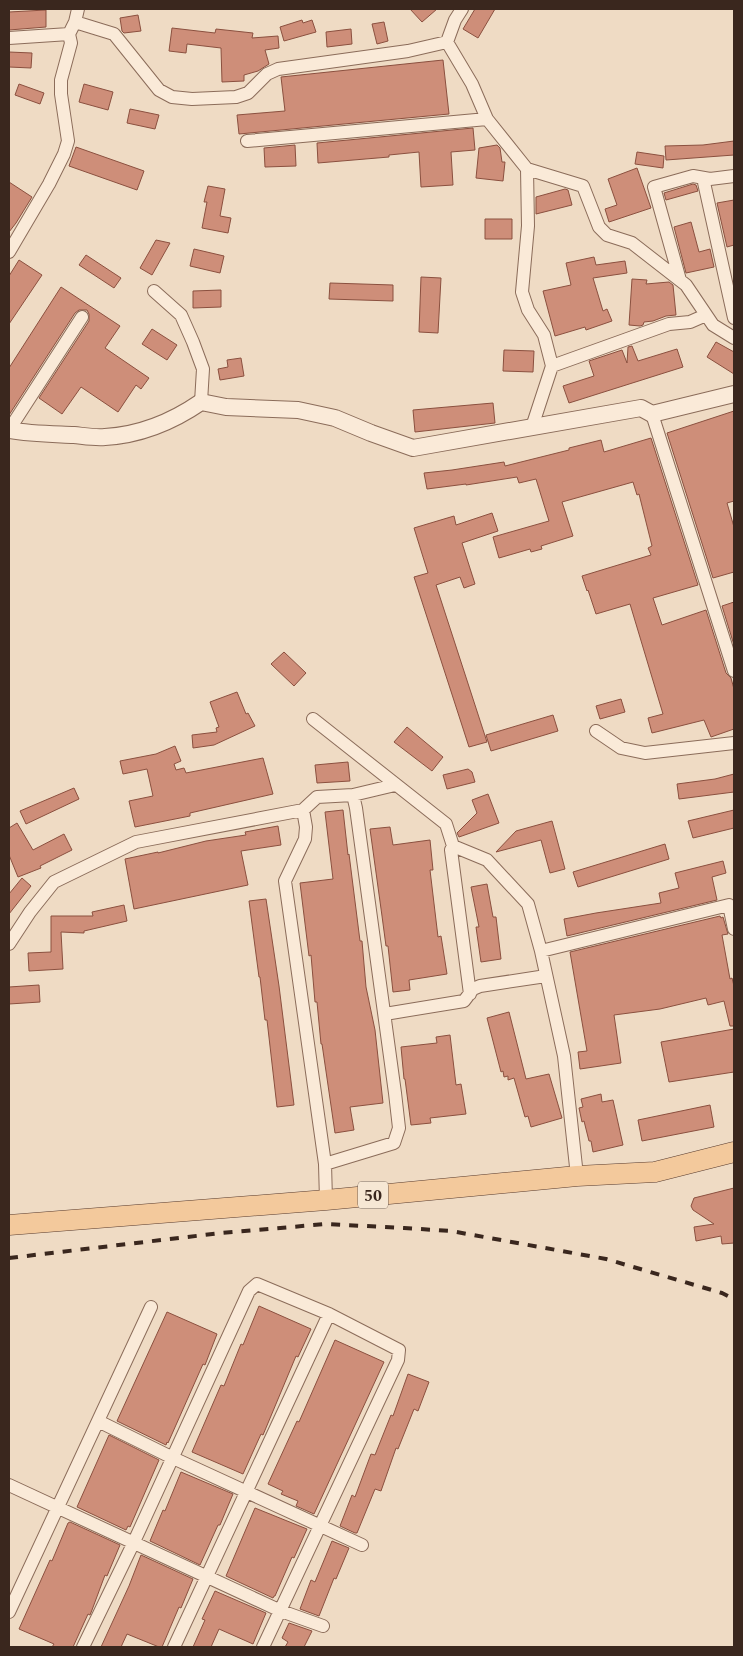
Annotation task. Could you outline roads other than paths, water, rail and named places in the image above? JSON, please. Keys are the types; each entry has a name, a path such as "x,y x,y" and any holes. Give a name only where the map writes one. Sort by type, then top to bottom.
{"main road":[{"name":"50","path":"9,1225 326,1200 577,1176 655,1172 734,1152"}],"street":[{"path":"9,252 50,184 68,141 61,94 61,80 71,43 69,34 75,22 78,9"},
{"path":"447,42 455,20 462,9"},
{"path":"75,22 114,34 159,90 172,97 192,99 236,97 248,93 267,74 278,69 408,52 447,42"},
{"path":"9,38 69,34"},
{"path":"447,42 472,84 487,119 527,169 583,186 599,227 607,235 632,243 680,280 686,285 713,325 734,338"},
{"path":"247,141 487,119"},
{"path":"527,169 528,226 522,292 528,310 544,335 552,366 532,427"},
{"path":"680,280 654,187 693,176 720,179 734,176"},
{"path":"703,178 734,318"},
{"path":"154,291 181,316 193,342 203,369 201,402"},
{"path":"552,366 669,324 690,322 706,315"},
{"path":"82,317 9,430 35,434 104,437 138,432 163,424 201,402 226,407 298,410 335,418 413,448 641,408 652,414 734,394"},
{"path":"652,414 734,671"},
{"path":"313,719 446,824 453,846 451,850 470,994"},
{"path":"596,731 621,748 645,753 734,743"},
{"path":"9,944 30,912 54,882 136,842 303,810 317,798 353,794 395,785"},
{"path":"325,1164 394,1143 399,1128 353,794"},
{"path":"303,810 306,827 305,839 285,881 325,1164 326,1200"},
{"path":"453,846 487,860 528,904 541,952 564,1056 577,1176"},
{"path":"541,952 732,903 734,929"},
{"path":"384,1014 464,1001 473,989 480,986 546,976"},
{"path":"83,1647 133,1544 249,1291 256,1284 329,1314 399,1350 398,1360 263,1647"},
{"path":"9,1612 151,1307"},
{"path":"174,1647 329,1314"},
{"path":"98,1421 173,1458 362,1545"},
{"path":"9,1485 281,1611 323,1626"}],"railway":[{"path":"9,1258 221,1233 326,1224 404,1228 451,1231 606,1259 722,1293 734,1299"}]}
